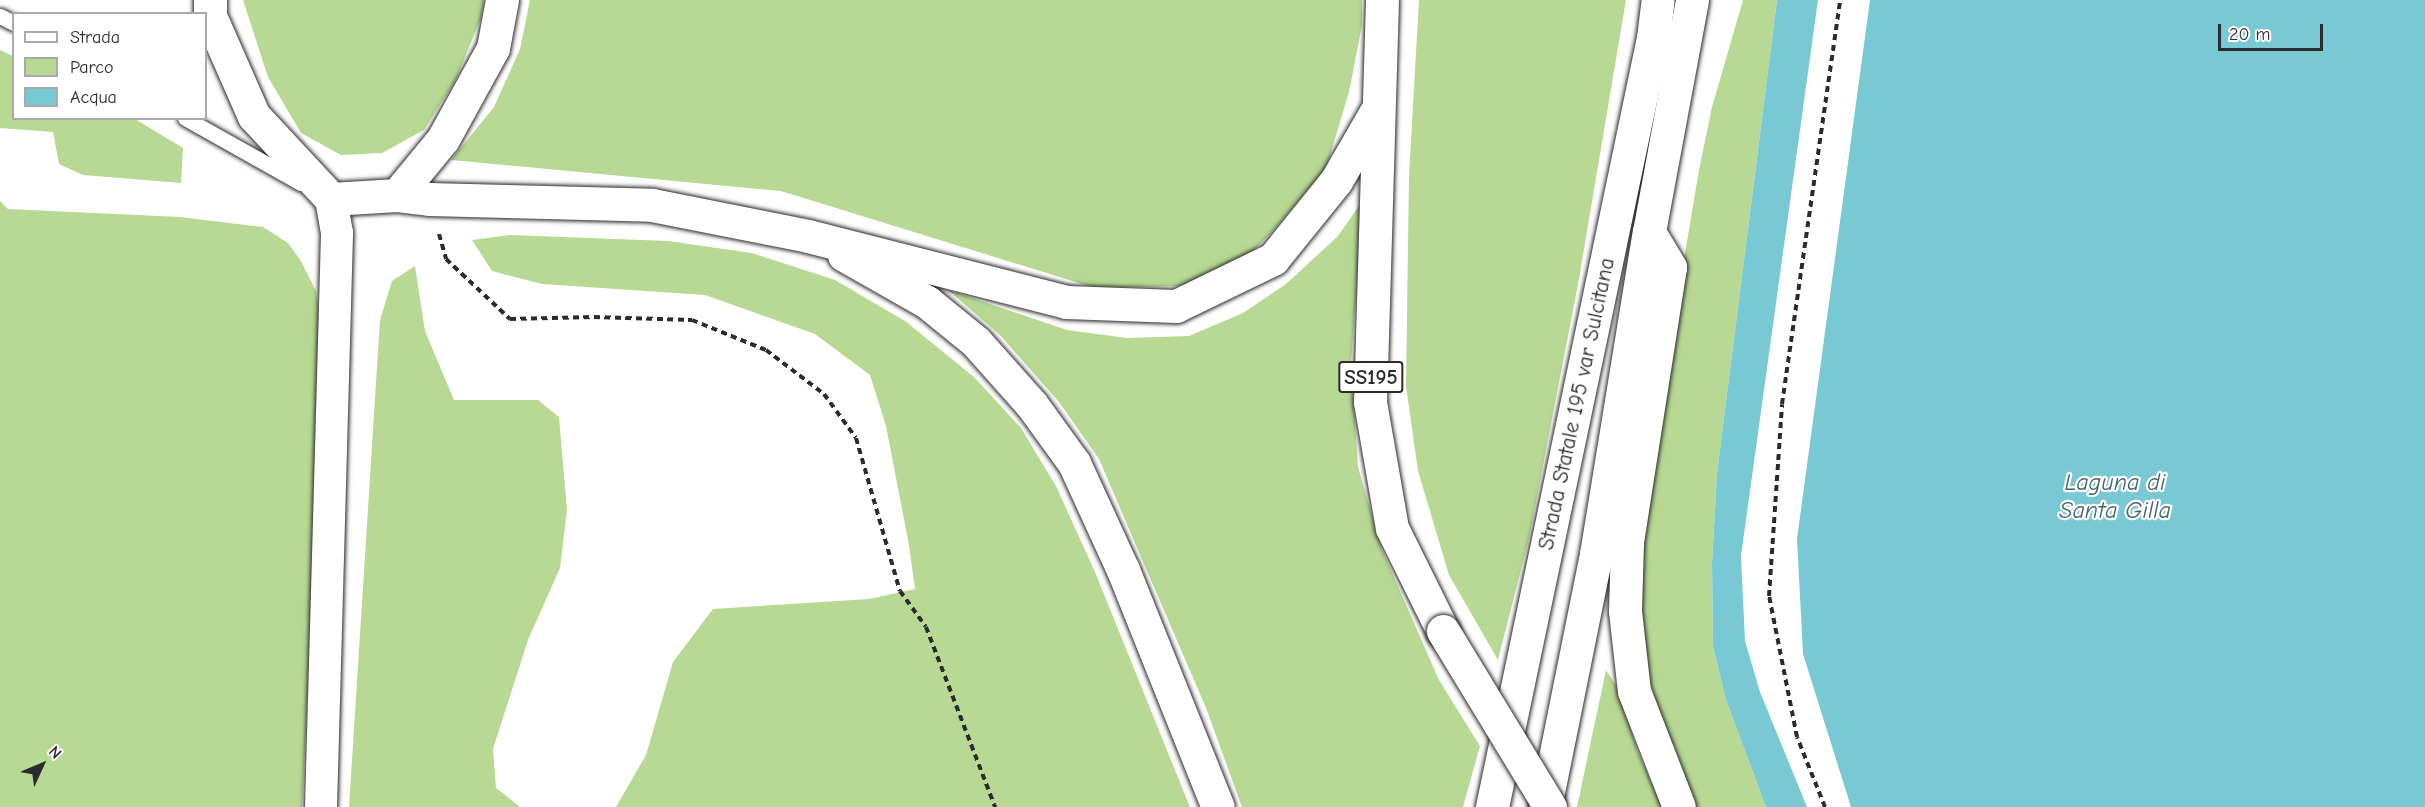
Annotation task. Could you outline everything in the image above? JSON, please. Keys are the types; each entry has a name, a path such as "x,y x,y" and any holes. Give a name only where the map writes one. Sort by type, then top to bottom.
{"main road":[{"path":"210,0 210,16 254,116 331,199 413,197 652,206 808,236 1066,302 1176,306 1272,259 1336,181 1377,110 1382,0"},
{"path":"413,197 493,48 502,0"},
{"name":"Strada Statale 195 var Sulcitana","path":"1492,807 1651,50 1658,0"},
{"name":"Strada Statale 195 var Sulcitana","path":"1545,807 1596,554 1649,231 1692,0"},
{"name":"SS195","path":"1377,110 1370,402 1392,528 1443,631 1550,807"},
{"path":"1649,231 1670,267 1627,543 1625,611 1634,691 1679,807"},
{"path":"808,236 927,302 976,342 1032,405 1068,455 1123,570 1218,807"}],"street":[{"path":"321,807 337,233 331,199"}],"lane":[{"path":"189,120 331,199"}],"path":[{"path":"1825,807 1797,737 1769,596 1782,404 1840,0"},
{"path":"413,197 446,259 510,319 594,317 692,320 766,350 824,394 856,438 900,591 926,627 995,807"}],"green space":[{"path":"243,0 484,0 481,18 456,79 424,130 382,153 341,155 301,133 268,77"},
{"path":"530,0 1362,0 1362,25 1349,92 1326,169 1271,233 1247,257 1180,286 1095,288 781,191 451,160 494,107 520,49"},
{"path":"1419,0 1626,0 1579,279 1529,538 1498,660 1449,575 1418,471 1406,386 1409,176"},
{"path":"1743,0 1777,0 1717,473 1712,563 1713,647 1726,700 1766,807 1692,807 1659,721 1646,663 1639,598 1637,539 1699,170 1712,107"},
{"path":"0,50 12,56 12,120 137,120 183,148 181,183 83,175 59,164 53,132 0,128"},
{"path":"1363,200 1351,363 1358,467 1382,550 1439,680 1480,746 1463,807 1242,807 1206,708 1099,459 1059,402 1000,335 948,290 1067,330 1127,338 1189,336 1243,313 1286,284 1338,236"},
{"path":"0,201 8,209 180,217 263,227 288,243 301,261 316,291 320,318 319,464 302,807 0,807"},
{"path":"510,235 668,241 752,253 835,280 905,321 974,377 1021,428 1056,486 1095,572 1190,807 616,807 646,755 673,662 713,609 869,599 915,589 909,545 886,426 870,375 815,334 705,295 542,284 492,271 472,240"},
{"path":"415,266 425,331 454,400 538,400 559,417 567,510 560,568 528,640 493,749 496,788 520,807 349,807 380,320 392,281"},
{"path":"1606,670 1617,687 1638,752 1662,807 1577,807"}],"water":[{"path":"1777,0 1818,0 1741,556 1745,641 1760,692 1807,807 1766,807 1726,700 1713,647 1712,563 1717,473"},
{"name":"Laguna di Santa Gilla","path":"1870,0 2425,0 2425,807 1851,807 1803,654 1797,539"}]}
